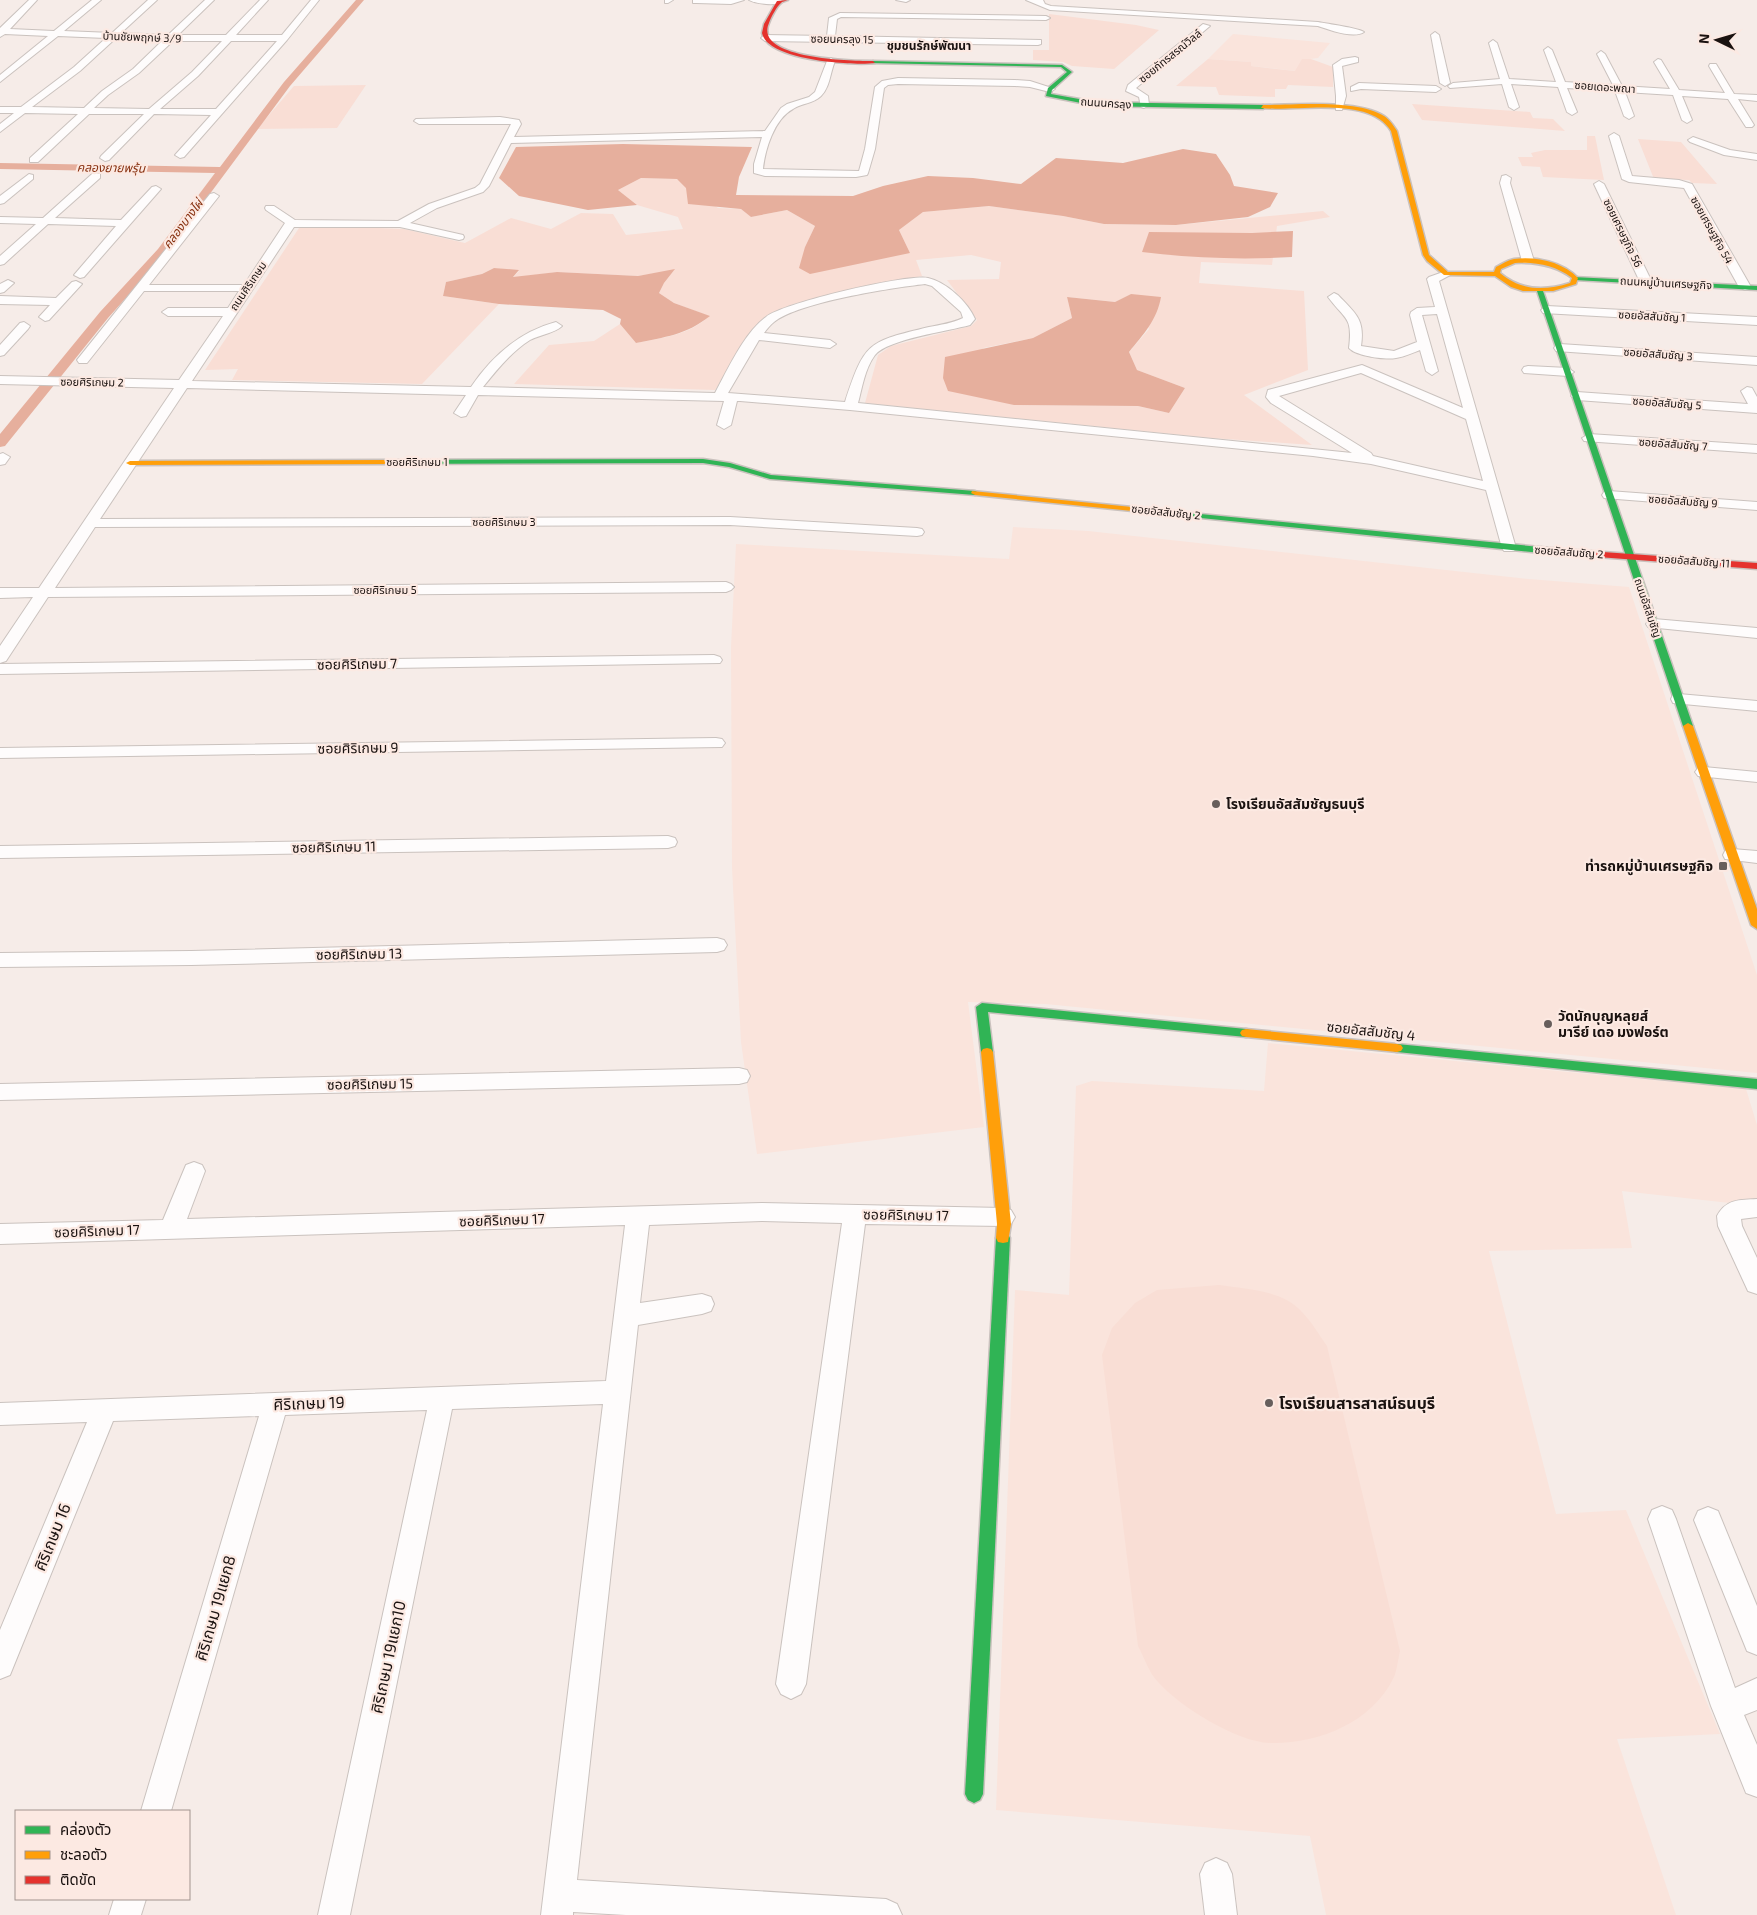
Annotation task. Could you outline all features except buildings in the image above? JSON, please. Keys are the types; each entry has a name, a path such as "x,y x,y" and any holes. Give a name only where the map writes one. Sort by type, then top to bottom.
{"street":[{"path":"1,32 33,0"},
{"path":"0,78 97,0"},
{"path":"0,129 22,110 76,70 153,0"},
{"path":"34,160 105,93 136,71 210,0"},
{"path":"105,158 151,112 195,74 264,0"},
{"path":"180,155 284,38 315,0"},
{"path":"696,1 731,2 740,0"},
{"path":"753,0 782,1"},
{"path":"900,0 906,0"},
{"path":"1030,0 1040,1 1041,6 1050,8 1318,24 1341,30 1360,32"},
{"path":"782,1 764,29 765,38 772,47 816,57 828,67 1051,64 1068,68 1070,72 1050,89 1030,84 1015,83 898,81 885,83 880,87 870,149 864,171 860,174 760,172 757,169 775,120 784,109 817,95 828,67"},
{"path":"831,38 833,18 840,16 1046,18"},
{"name":"ซอยภัทรสรณ์วิลล์","path":"1140,22 1311,32"},
{"name":"ซอยภัทรสรณ์วิลล์","path":"1144,105 1143,96 1131,92 1131,87 1158,67 1206,26"},
{"name":"บ้านชัยพฤกษ์ 3/9","path":"1,32 169,38 284,38"},
{"path":"1435,35 1449,85"},
{"name":"ซอยนครลุง 15","path":"765,38 1038,42"},
{"path":"1493,43 1514,107"},
{"path":"1548,50 1572,112"},
{"path":"1601,54 1619,89 1629,116"},
{"path":"1340,102 1337,65 1355,60"},
{"path":"1658,62 1676,92 1687,120"},
{"path":"1713,66 1748,125"},
{"path":"1365,75 1366,86"},
{"name":"ซอยเดอะพณา","path":"1340,102 1360,86 1436,89 1430,85 1506,81 1757,98"},
{"name":"ถนนนครลุง","path":"1050,89 1048,95 1089,103 1144,105 1340,102 1375,114 1390,122 1394,131 1426,255 1446,274"},
{"path":"0,110 218,112"},
{"path":"400,224 433,206 479,190 484,186 509,140 516,122 419,121"},
{"path":"509,140 769,134"},
{"name":"ซอยเศรษฐกิจ 54","path":"1614,136 1626,177 1629,179 1679,183 1688,186 1745,287"},
{"path":"1693,140 1728,153 1753,157 1757,165"},
{"path":"0,262 96,176"},
{"path":"0,201 29,177"},
{"path":"1506,178 1505,183 1528,261"},
{"name":"ซอยเศรษฐกิจ 56","path":"1599,184 1646,282"},
{"path":"45,317 78,280 124,222 156,189"},
{"path":"83,360 214,196"},
{"path":"270,208 292,223 400,224 458,237"},
{"path":"0,220 124,222"},
{"name":"ถนนศิริเกษม","path":"0,658 292,223"},
{"path":"1528,261 1559,267 1570,272 1575,278 1573,284 1565,288 1540,291 1510,284 1501,279 1497,274 1498,268 1504,264 1528,261"},
{"path":"1497,274 1446,274 1433,279 1490,487 1509,548"},
{"name":"ถนนหมู่บ้านเศรษฐกิจ","path":"1575,278 1757,288"},
{"path":"724,425 725,396 757,336 770,319 786,310 832,298 920,281 933,282 966,311 969,319 966,322 897,340 871,352 850,406"},
{"path":"141,288 247,288"},
{"name":"ถนนอัสสัมชัญ","path":"1540,291 1757,925"},
{"path":"1334,297 1355,320 1357,332 1355,345 1359,350 1395,355 1424,344"},
{"path":"0,300 59,302"},
{"path":"1432,371 1416,315 1418,312 1441,310"},
{"name":"ซอยอัสสัมชัญ 1","path":"1547,310 1757,321"},
{"path":"168,312 231,312"},
{"path":"0,352 24,326"},
{"path":"462,413 474,390 498,361 524,339 545,328 556,326"},
{"path":"757,336 830,344"},
{"name":"ซอยอัสสัมชัญ 3","path":"1560,348 1757,361"},
{"path":"1471,416 1362,368 1273,393 1272,397 1371,460 1490,487"},
{"path":"1528,370 1568,372"},
{"name":"ซอยศิริเกษม 2","path":"0,380 725,396 850,406 1275,448 1371,460"},
{"path":"1747,391 1757,409"},
{"name":"ซอยอัสสัมชัญ 5","path":"1577,396 1757,409"},
{"name":"ซอยอัสสัมชัญ 7","path":"1589,438 1757,449"},
{"name":"ซอยศิริเกษม 1","path":"130,463 703,461"},
{"name":"ซอยอัสสัมชัญ 2","path":"703,461 730,465 770,477 1023,498 1509,548 1630,556"},
{"name":"ซอยอัสสัมชัญ 9","path":"1609,495 1757,506"},
{"name":"ซอยศิริเกษม 3","path":"90,523 730,521 917,532"},
{"name":"ซอยอัสสัมชัญ 11","path":"1630,556 1757,566"},
{"name":"ซอยศิริเกษม 5","path":"0,593 726,587"},
{"path":"1654,624 1757,632"},
{"name":"ซอยศิริเกษม 7","path":"0,668 714,660"},
{"path":"1679,700 1757,706"},
{"name":"ซอยศิริเกษม 9","path":"0,753 716,743"},
{"path":"1704,772 1757,777"},
{"name":"ซอยศิริเกษม 11","path":"0,852 668,842"},
{"path":"1732,855 1757,857"},
{"name":"ซอยศิริเกษม 13","path":"0,960 191,958 717,946"},
{"name":"ซอยอัสสัมชัญ 4","path":"1003,1217 982,1007 1757,1084"},
{"name":"ซอยศิริเกษม 15","path":"0,1092 739,1076"},
{"path":"171,1229 194,1171"},
{"path":"1757,1208 1736,1209 1729,1216 1730,1226 1757,1284"},
{"name":"ซอยศิริเกษม 17","path":"0,1234 762,1212 1003,1217"},
{"path":"791,1684 854,1214"},
{"path":"638,1216 558,1905 886,1915"},
{"path":"974,1794 1003,1217"},
{"path":"626,1316 702,1304"},
{"name":"ศิริเกษม 19","path":"0,1414 618,1392"},
{"name":"ศิริเกษม 19แยก10","path":"334,1915 442,1398"},
{"name":"ศิริเกษม 19แยก8","path":"156,1810 275,1404"},
{"name":"ศิริเกษม 16","path":"0,1664 104,1410"},
{"path":"1662,1519 1726,1706 1757,1782"},
{"path":"1708,1520 1757,1641"},
{"path":"1726,1706 1753,1698 1757,1693"},
{"path":"1216,1874 1221,1915"},
{"path":"125,1915 130,1900"}],"shaded area":[{"path":"1049,14 1136,25 1159,30 1114,69 1072,66 1063,62 1033,60 1033,50 1049,50"},
{"path":"1233,34 1330,43 1318,58 1302,60 1296,71 1251,66 1251,62 1208,59"},
{"path":"1208,59 1251,62 1251,66 1295,71 1302,59 1311,59 1333,67 1333,87 1288,85 1286,89 1275,89 1275,97 1219,95 1216,87 1176,86"},
{"path":"366,85 337,128 257,129 294,86"},
{"path":"1412,104 1530,112 1533,118 1553,119 1565,131 1422,120"},
{"path":"1587,136 1595,136 1604,180 1543,177 1540,167 1522,166 1518,157 1533,157 1531,153 1545,150 1587,150"},
{"path":"1638,139 1681,142 1717,184 1692,183 1689,180 1654,179"},
{"path":"623,144 752,147 739,177 736,195 853,196 883,186 928,176 973,178 1021,184 1056,158 1123,163 1183,149 1216,154 1230,175 1234,186 1278,193 1270,207 1248,217 1176,225 1104,224 1063,216 989,206 923,212 899,230 910,253 810,274 799,268 805,247 815,226 787,210 751,217 741,209 688,204 686,188 677,179 641,178 618,190 637,205 588,210 519,196 499,178 516,147"},
{"path":"641,178 677,179 718,208 741,209 751,217 787,210 815,226 805,247 910,253 899,230 923,212 989,206 1063,216 1104,224 1176,225 1323,211 1330,217 1277,226 1272,265 1201,262 1199,283 1304,291 1308,370 1244,395 1312,445 1212,438 865,403 878,355 891,346 971,326 977,320 947,280 999,279 1001,262 971,255 916,260 922,276 793,304 770,314 715,390 514,384 549,345 594,341 620,324 636,343 675,335 693,328 709,316 674,303 659,293 674,270 638,276 557,272 512,278 519,271 494,268 482,274 446,282 443,296 499,304 422,384 232,380 238,369 205,370 301,225 404,229 465,243 511,218 551,229 581,213 613,214 626,235 683,229 678,217 637,205 618,190","holes":["1131,294 1149,329 1129,352 1137,370 1185,388 1169,413 1138,406 1014,405 983,348 1033,338 1072,318 1067,297 1115,302"]},
{"path":"1293,231 1292,257 1217,258 1142,252 1149,232 1252,233"},
{"path":"494,268 519,270 513,277 557,272 638,276 675,269 659,293 674,303 710,316 684,331 636,343 620,324 621,319 603,310 499,304 443,296 446,282 482,274"},
{"path":"1131,294 1161,297 1153,320 1129,352 1137,370 1185,388 1169,413 1138,406 1014,405 948,391 943,378 945,357 1033,338 1072,318 1067,297 1115,302"},
{"name":"โรงเรียนอัสสัมชัญธนบุรี","path":"1013,527 1088,531 1529,579 1629,587 1757,975 1757,1073 1045,1004 968,1002 984,1127 757,1154 741,1042 732,868 731,647 736,544 1009,559"},
{"name":"โรงเรียนสารสาสน์ธนบุรี","path":"1268,1043 1746,1089 1757,1125 1757,1206 1622,1191 1632,1248 1489,1251 1556,1514 1626,1510 1720,1734 1617,1739 1676,1915 1326,1915 1310,1836 996,1810 1015,1290 1069,1295 1076,1086 1092,1081 1264,1091"},
{"path":"1219,1285 1264,1292 1285,1299 1306,1316 1327,1346 1400,1651 1394,1677 1372,1707 1342,1728 1307,1740 1270,1743 1242,1737 1226,1730 1194,1712 1168,1692 1149,1670 1138,1646 1102,1355 1112,1328 1135,1303 1157,1290"}],"waterway":[{"name":"คลองบางไผ่","path":"0,443 104,315 162,251 287,84 360,0"},
{"name":"คลองยายพรุ้น","path":"0,166 222,170"}],"traffic: fast":[{"path":"873,62 1062,66 1070,72 1050,89 1048,95 1096,104 1263,107"},
{"path":"1575,278 1757,288"},
{"path":"1540,291 1688,726"},
{"path":"388,462 703,461 730,465 770,477 975,493"},
{"path":"1152,511 1561,552"},
{"path":"987,1052 982,1007 1246,1033"},
{"path":"1397,1048 1757,1084"},
{"path":"974,1794 1003,1238"}],"traffic: slow":[{"path":"1263,107 1338,107 1367,111 1383,118 1394,131 1426,255 1429,260 1446,274 1497,274"},
{"path":"1514,261 1547,263 1562,268 1575,278 1573,284 1563,287 1543,291 1523,289 1505,281 1497,274 1498,268 1514,261"},
{"path":"130,463 388,462"},
{"path":"975,493 1152,511"},
{"path":"1688,726 1757,925"},
{"path":"1246,1033 1397,1048"},
{"path":"987,1052 1004,1224 1003,1238"}],"traffic: jam":[{"path":"786,0 779,2 766,24 764,33 769,42 796,54 817,59 873,62"},
{"path":"1561,552 1757,566"}],"place":[{"name":"โรงเรียนอัสสัมชัญธนบุรี","path":"1216,804"},
{"name":"ท่ารถหมู่บ้านเศรษฐกิจ","path":"1723,866"},
{"name":"วัดนักบุญหลุยส์ มารีย์ เดอ มงฟอร์ต","path":"1548,1024"},
{"name":"โรงเรียนสารสาสน์ธนบุรี","path":"1269,1403"}],"district":[{"name":"ชุมชนรักษ์พัฒนา","path":"929,46"}]}
